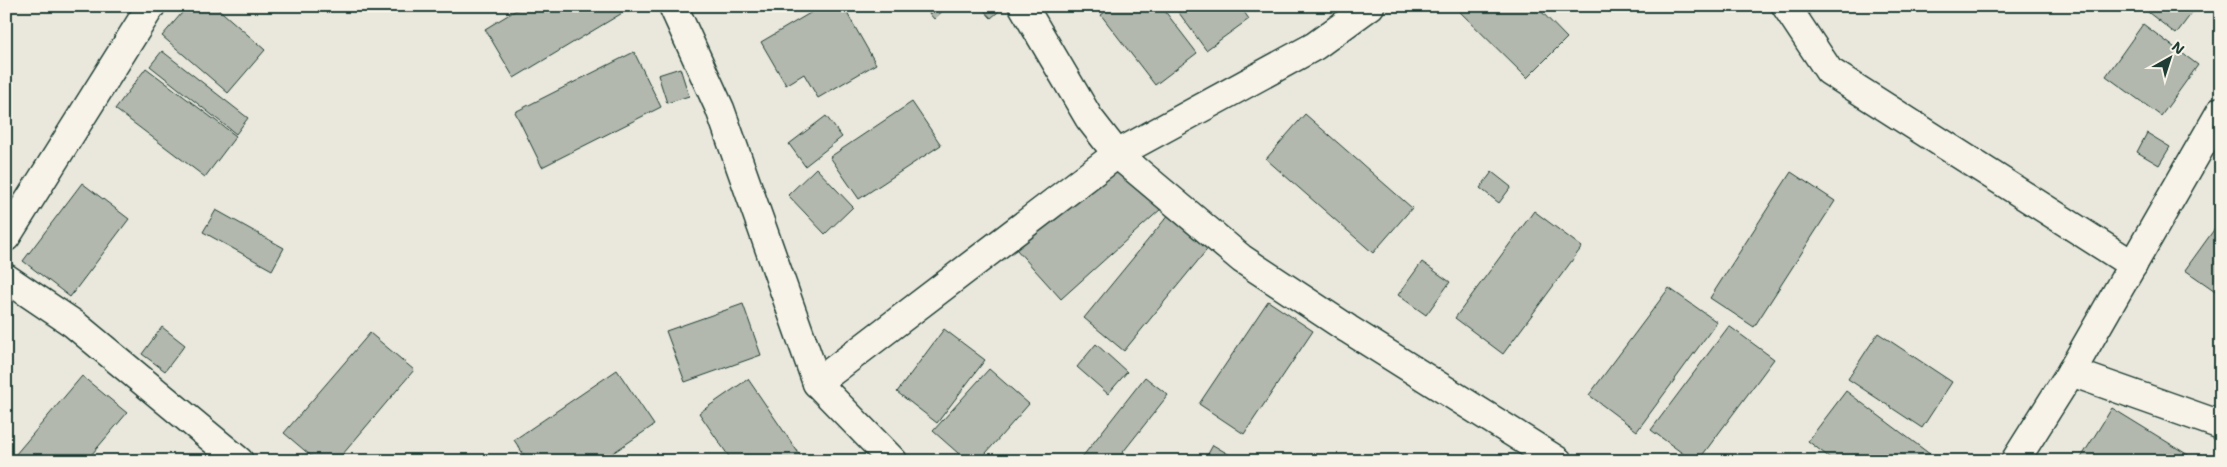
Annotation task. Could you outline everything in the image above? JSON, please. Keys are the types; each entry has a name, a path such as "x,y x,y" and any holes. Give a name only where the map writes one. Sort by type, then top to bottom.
{"street":[{"path":"6,237 150,6"},
{"path":"673,6 720,109 817,383 893,461"},
{"path":"1023,6 1089,118 1117,154 1242,259 1348,329 1558,461"},
{"path":"817,383 1117,154 1315,46 1370,6"},
{"path":"1786,6 1829,71 2132,265"},
{"path":"2015,461 2071,372 2221,111"},
{"path":"6,278 74,324 239,461"},
{"path":"2071,372 2221,425"}],"building":[{"path":"188,6 215,6 265,50 228,93 162,36"},
{"path":"523,6 634,6 514,78 485,29"},
{"path":"822,6 843,6 876,64 818,98 804,74 786,85 761,42"},
{"path":"923,6 948,6 934,19"},
{"path":"980,6 1005,6 991,18"},
{"path":"1113,6 1161,6 1197,53 1155,85 1101,15"},
{"path":"1174,6 1240,6 1249,19 1206,50"},
{"path":"1454,6 1536,6 1567,38 1527,78"},
{"path":"2140,6 2197,6 2176,34"},
{"path":"2143,24 2198,65 2161,116 2106,76"},
{"path":"162,51 248,118 236,134 150,66"},
{"path":"634,52 661,107 542,167 515,112"},
{"path":"146,68 236,136 205,177 115,109"},
{"path":"680,68 689,96 667,103 658,75"},
{"path":"912,102 941,145 859,199 830,157"},
{"path":"1305,114 1412,208 1373,253 1266,159"},
{"path":"826,116 842,137 805,166 789,144"},
{"path":"2147,133 2170,147 2159,165 2137,152"},
{"path":"1117,157 1162,208 1061,299 1016,249"},
{"path":"816,168 853,207 825,234 788,195"},
{"path":"1492,172 1511,187 1499,203 1480,188"},
{"path":"1791,172 1835,201 1754,327 1710,298"},
{"path":"82,183 129,219 70,297 23,261"},
{"path":"216,210 284,248 272,270 203,232"},
{"path":"1534,211 1582,247 1503,354 1455,318"},
{"path":"1170,213 1210,246 1124,351 1084,318"},
{"path":"2216,227 2221,230 2221,295 2185,270"},
{"path":"1422,262 1450,282 1426,315 1398,295"},
{"path":"1669,288 1717,322 1637,431 1589,395"},
{"path":"1268,301 1313,331 1244,434 1199,404"},
{"path":"743,304 761,355 685,382 666,331"},
{"path":"1729,326 1774,359 1698,461 1693,461 1651,430"},
{"path":"162,327 185,345 165,371 142,354"},
{"path":"944,329 985,360 937,423 897,392"},
{"path":"370,333 414,370 337,461 317,461 284,433"},
{"path":"1878,333 1952,382 1922,428 1848,379"},
{"path":"1096,344 1127,372 1108,394 1077,367"},
{"path":"989,369 1029,404 979,461 967,461 933,431"},
{"path":"617,370 654,425 601,461 528,461 514,440"},
{"path":"82,376 127,413 86,461 10,461"},
{"path":"1145,377 1168,395 1116,461 1079,461"},
{"path":"748,379 804,461 732,461 699,413"},
{"path":"1846,391 1939,461 1834,461 1808,441"},
{"path":"2112,408 2198,461 2079,461"},
{"path":"1213,445 1240,461 1204,461"}]}
